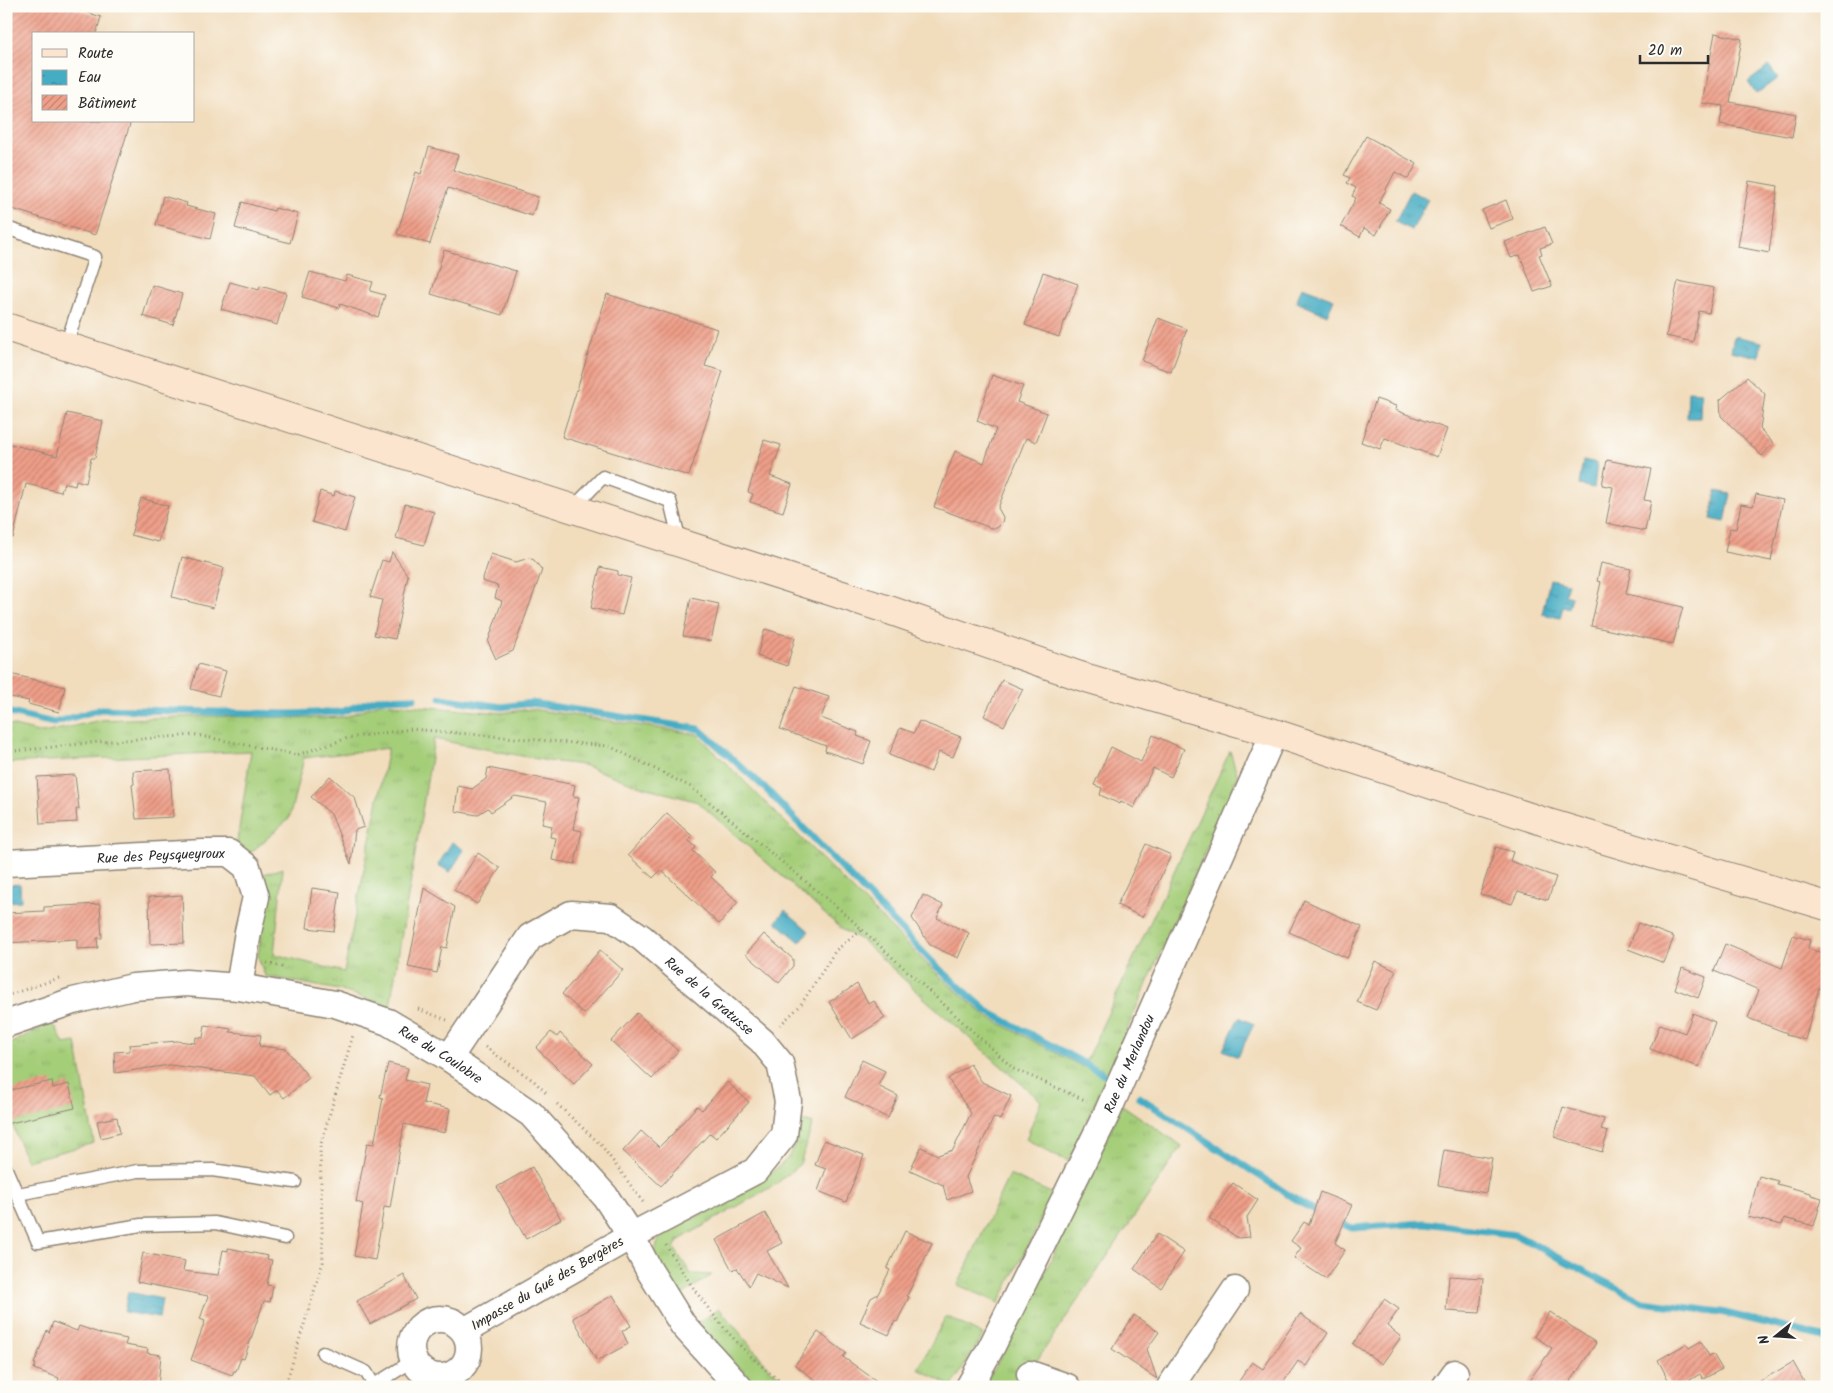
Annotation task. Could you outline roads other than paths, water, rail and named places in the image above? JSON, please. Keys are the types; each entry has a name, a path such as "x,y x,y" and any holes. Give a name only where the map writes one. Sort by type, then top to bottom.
{"main road":[{"path":"6,327 889,610 1080,676 1274,733 1544,822 1826,902"}],"street":[{"name":"Rue du Merlandou","path":"970,1387 1108,1111 1274,733"},
{"name":"Rue des Peysqueyroux","path":"6,863 229,853 247,867 256,897 239,987"},
{"name":"Rue de la Gratusse","path":"450,1058 530,938 571,914 612,917 642,938 762,1041 780,1063 788,1102 784,1134 755,1171 631,1236"},
{"name":"Rue du Coulobre","path":"6,1024 73,1001 133,986 186,983 239,987 335,1004 388,1022 450,1058 531,1114 605,1196 631,1236 649,1270 683,1325 740,1387"},
{"name":"Impasse du Gué des Bergères","path":"464,1331 631,1236"},
{"path":"1170,1387 1235,1290"},
{"name":"Impasse du Gué des Bergères","path":"430,1320 449,1320 457,1324 464,1331 468,1340 468,1358 455,1373 436,1377 427,1374 414,1360 412,1342 416,1333 430,1320"},
{"path":"1030,1374 1068,1387"}],"lane":[{"path":"6,228 95,257 66,345"},
{"path":"572,509 603,477 670,501 680,544"},
{"path":"6,1169 38,1242 140,1225 215,1223 285,1238"},
{"path":"18,1194 138,1172 212,1170 295,1182"},
{"path":"323,1353 366,1372 374,1386 414,1360"}],"water":[{"path":"1769,66 1778,78 1756,94 1748,82"},
{"path":"1411,191 1428,199 1412,230 1395,222"},
{"path":"1302,287 1334,299 1327,315 1296,302"},
{"path":"1734,336 1762,342 1759,357 1731,351"},
{"path":"1688,391 1701,392 1700,418 1687,418"},
{"path":"1583,460 1597,463 1594,488 1579,485"},
{"path":"1716,491 1731,494 1725,522 1711,519"},
{"path":"1550,579 1568,583 1565,595 1572,597 1569,608 1563,606 1560,618 1542,614"},
{"path":"452,842 464,850 450,872 438,865"},
{"path":"20,884 21,901 6,902 6,885"},
{"path":"785,910 809,931 800,942 776,922"},
{"path":"1239,1017 1254,1024 1238,1057 1223,1050"},
{"path":"128,1292 162,1299 159,1318 124,1312"}],"waterway":[{"path":"6,712 54,723 101,709 290,714 341,712 377,699 414,698"},
{"path":"441,698 502,707 531,703 699,729 764,787 937,967 987,1011 1104,1074"},
{"path":"1139,1097 1301,1203 1322,1214"},
{"path":"1336,1221 1352,1228 1425,1223 1516,1235 1643,1302 1721,1312 1827,1338"}]}
